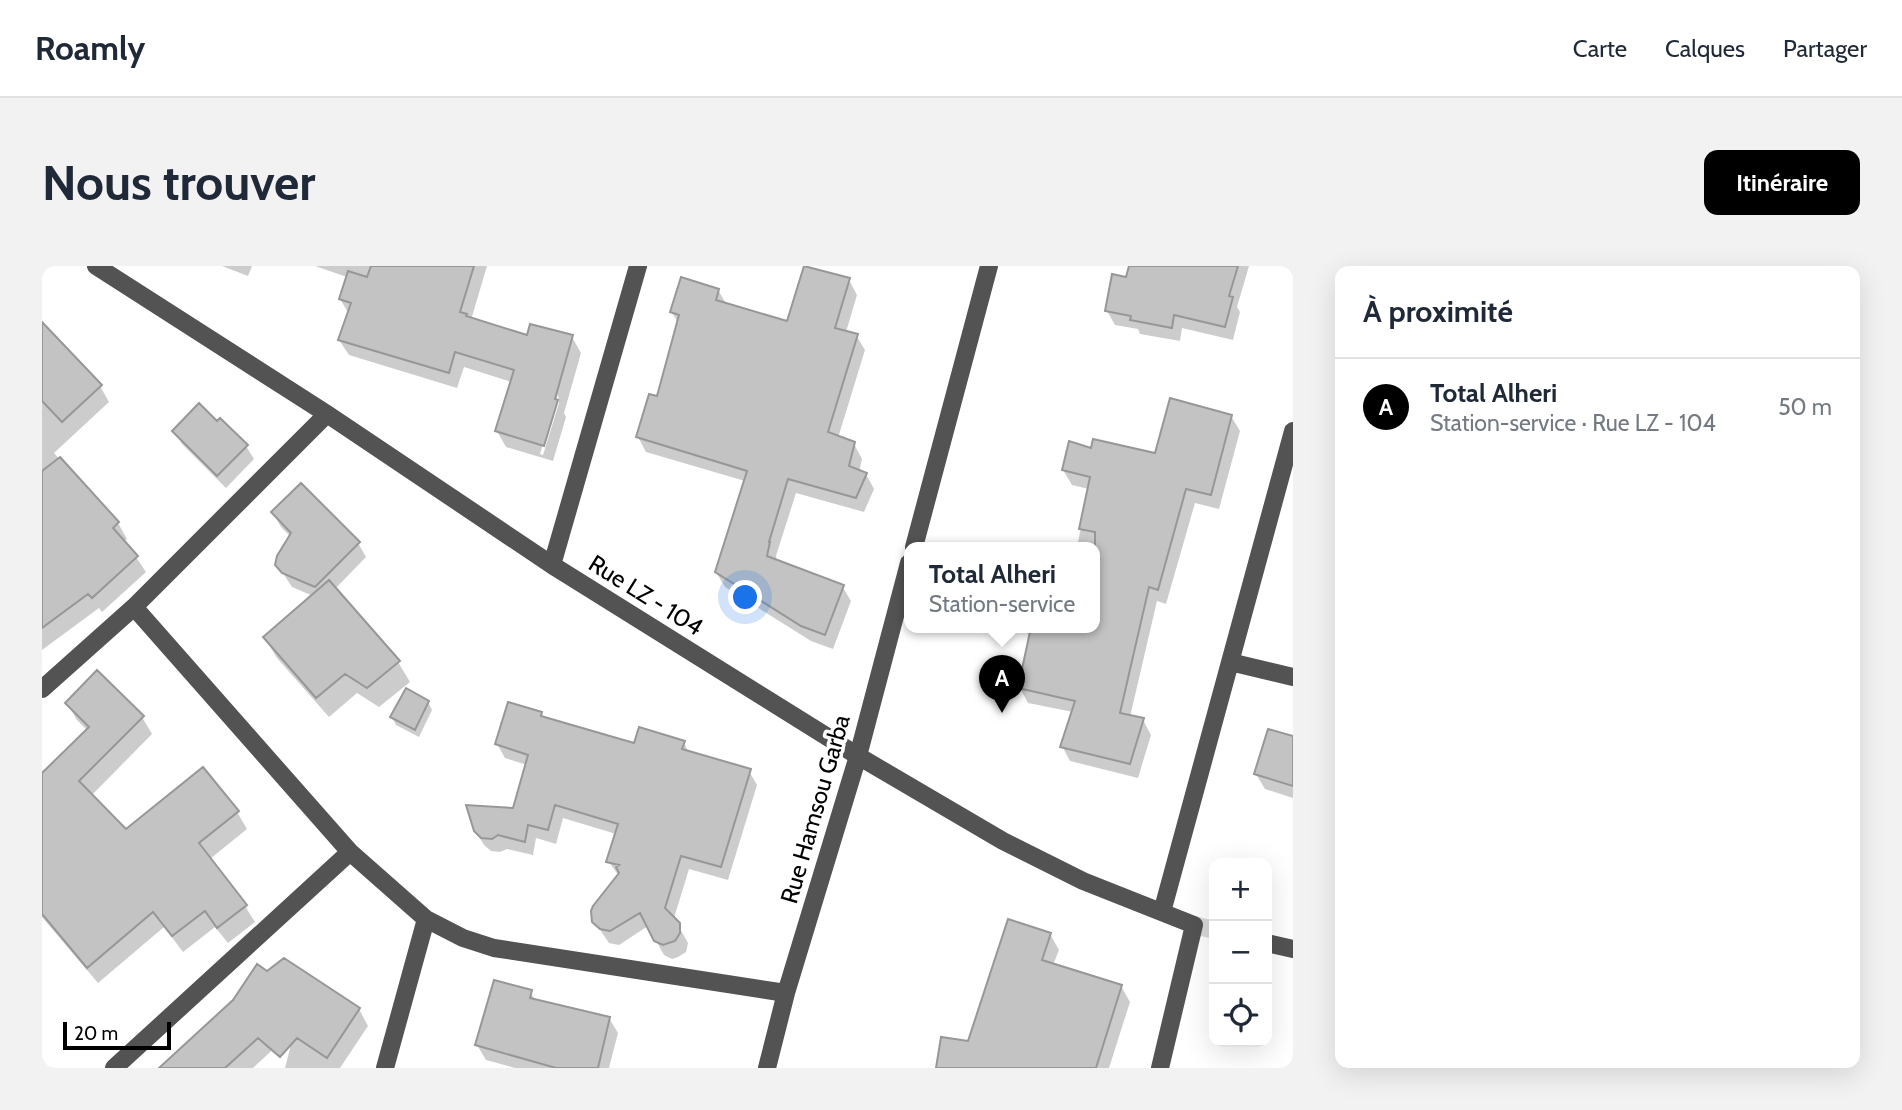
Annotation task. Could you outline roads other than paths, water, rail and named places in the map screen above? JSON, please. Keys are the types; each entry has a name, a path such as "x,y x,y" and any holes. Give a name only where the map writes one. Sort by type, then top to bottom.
{"street":[{"name":"Rue LZ - 104","path":"96,266 327,414 552,565 858,757 1003,841 1083,881 1194,925 1160,1068"},
{"path":"552,565 638,266"},
{"path":"915,542 989,266"},
{"path":"42,689 134,607 327,414"},
{"path":"1162,912 1293,431"},
{"name":"Rue Hamsou Garba","path":"767,1068 786,993 858,757 904,582"},
{"path":"134,607 350,852 426,919 463,938 494,948 786,993"},
{"path":"1230,662 1293,677"},
{"path":"114,1068 350,852"},
{"path":"385,1068 426,919"},
{"path":"1272,944 1293,949"}],"tunnel":[{"path":"1194,925 1209,929"}],"place":[{"name":"Total Alheri","path":"1002,713"}]}
